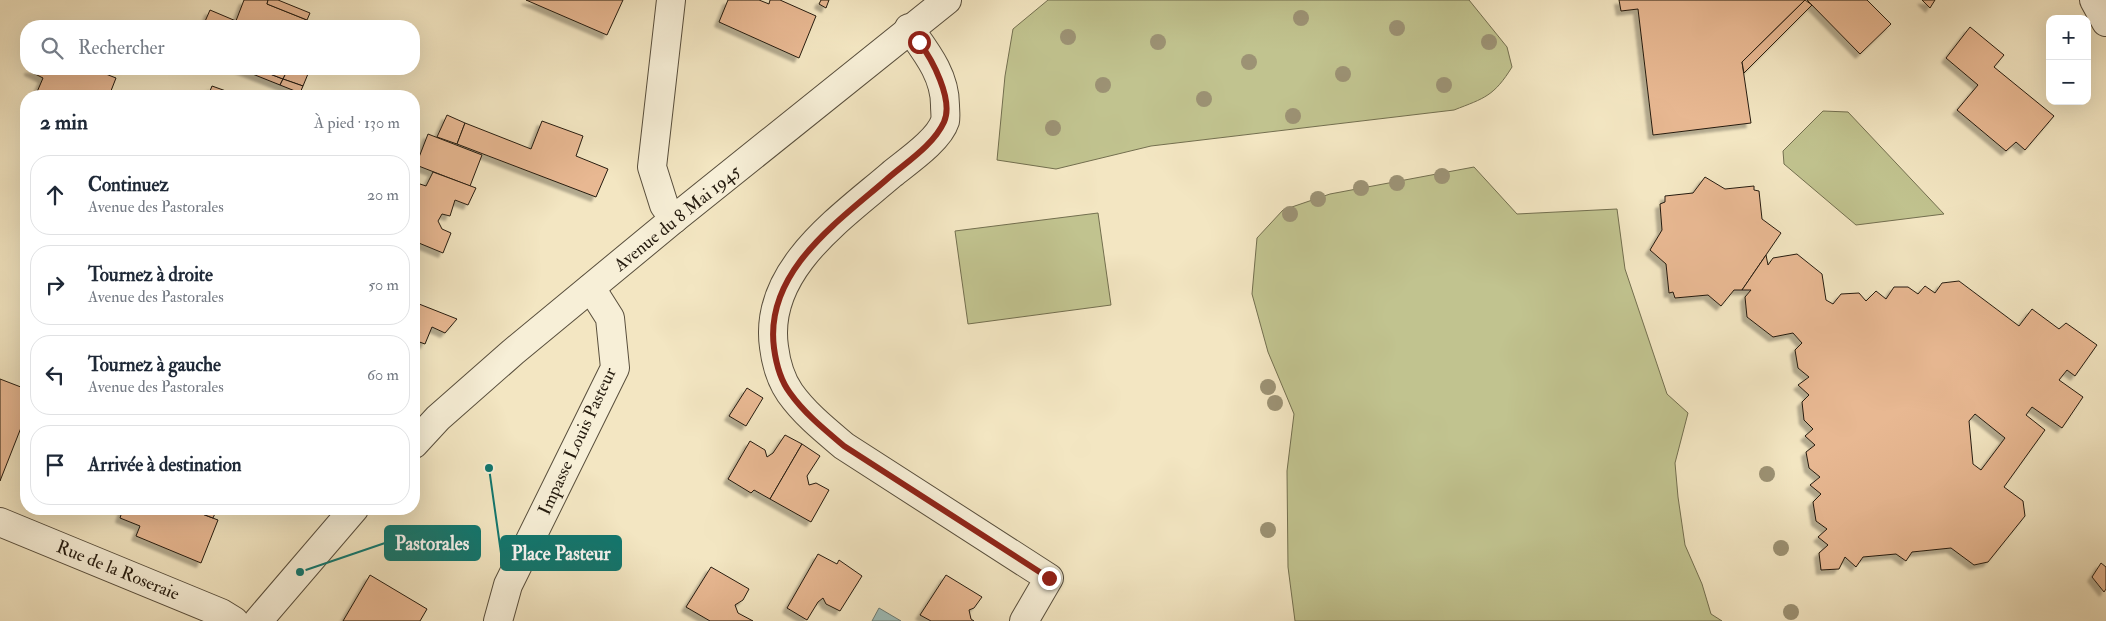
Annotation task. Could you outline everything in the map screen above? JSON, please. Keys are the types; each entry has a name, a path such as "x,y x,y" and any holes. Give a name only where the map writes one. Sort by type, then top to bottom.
{"street":[{"path":"671,0 652,167 664,205 674,219"},
{"name":"Avenue du 8 Mai 1945","path":"420,438 438,418 513,352 674,219 946,0"},
{"path":"2094,0 2106,22"},
{"path":"909,28 930,56 945,90 945,120 931,141 831,227 806,252 788,277 774,312 772,335 776,362 790,392 815,422 844,446 1049,578 1024,621"},
{"name":"Impasse Louis Pasteur","path":"498,621 508,585 615,368 610,318 591,288"},
{"path":"258,621 349,515"},
{"name":"Rue de la Roseraie","path":"0,522 220,613 234,621"}],"green space":[{"path":"1048,0 1469,0 1507,47 1512,67 1500,84 1488,95 1454,110 1151,146 1056,169 997,160 1005,76 1013,29"},
{"path":"1823,111 1848,112 1944,214 1856,225 1784,164 1783,151"},
{"path":"1474,167 1517,214 1617,209 1625,269 1667,394 1688,413 1675,463 1685,545 1702,584 1711,614 1722,621 1295,621 1288,567 1287,471 1294,414 1268,352 1252,294 1257,238 1283,210 1330,194"},
{"path":"1098,213 1111,305 968,324 955,231"}],"water":[{"path":"879,608 901,621 872,621"}],"building":[{"path":"244,0 268,0 267,4 307,20 236,20"},
{"path":"268,0 278,0 310,13 307,20 267,4"},
{"path":"526,0 623,0 607,35"},
{"path":"728,0 759,0 769,4 770,0 780,0 816,16 799,58 719,22"},
{"path":"821,0 829,0 826,8 819,4"},
{"path":"1619,0 1805,0 1742,62 1751,123 1653,135 1638,9 1621,11"},
{"path":"1805,0 1812,5 1744,73 1742,62"},
{"path":"1807,0 1867,0 1891,24 1860,54"},
{"path":"1922,0 1935,0 1930,8"},
{"path":"210,10 234,20 206,20"},
{"path":"1970,27 2004,55 1994,67 2054,116 2025,150 2016,142 2006,151 1957,110 1978,85 1946,58"},
{"path":"37,75 108,75 116,78 111,90 38,90 43,78"},
{"path":"255,75 273,75 283,79 280,85"},
{"path":"273,75 285,75 283,79"},
{"path":"285,75 308,75 303,86 283,79"},
{"path":"283,79 303,86 301,90 292,90 280,85"},
{"path":"212,86 223,90 210,90"},
{"path":"447,115 465,123 457,144 437,137"},
{"path":"542,121 583,136 576,156 608,169 596,197 457,144 465,123 531,149"},
{"path":"428,134 482,155 470,186 420,167 420,155"},
{"path":"433,172 476,188 468,205 455,200 450,216 442,214 438,221 442,229 451,233 443,253 420,243 420,184 426,186"},
{"path":"1705,177 1725,189 1754,186 1754,190 1759,191 1762,219 1781,233 1742,290 1734,290 1721,306 1708,295 1675,298 1673,292 1669,293 1666,264 1650,250 1662,230 1660,204 1665,202 1665,196 1693,193"},
{"path":"1797,254 1822,274 1826,300 1833,304 1841,294 1859,293 1866,301 1876,291 1886,299 1894,287 1908,287 1918,294 1925,286 1935,293 1942,283 1959,281 2019,326 2032,309 2059,329 2066,323 2097,345 2075,376 2067,370 2059,380 2083,397 2062,428 2032,407 2026,415 2045,430 2004,487 2023,501 2025,516 1988,562 1974,565 1951,548 1912,552 1906,561 1896,554 1863,557 1856,567 1845,557 1839,569 1821,570 1819,553 1828,545 1818,537 1827,529 1816,521 1813,502 1821,494 1810,485 1820,477 1809,468 1806,452 1815,445 1805,436 1813,429 1804,420 1802,402 1809,395 1798,385 1809,377 1798,368 1795,350 1802,343 1793,333 1773,337 1747,317 1745,297 1751,290 1742,290 1766,255 1768,265 1773,258","holes":["1975,414 2005,438 1981,470 1973,464 1969,421"]},
{"path":"420,304 457,319 445,333 432,327 425,344 420,342"},
{"path":"0,379 20,387 20,430 0,481"},
{"path":"747,388 763,398 746,426 729,416"},
{"path":"785,435 802,444 770,499 754,490 751,493 728,479 750,441 765,450 767,457 773,453"},
{"path":"802,444 820,456 807,476 809,485 816,483 829,490 811,522 770,499"},
{"path":"121,515 205,515 218,520 201,563 136,536 140,526 120,518"},
{"path":"818,554 837,564 839,560 862,576 840,611 826,604 823,598 818,602 807,620 787,608"},
{"path":"2101,563 2106,567 2106,589 2104,592 2092,577"},
{"path":"711,567 749,589 743,600 735,605 738,613 753,621 710,621 686,607"},
{"path":"370,575 427,609 420,621 343,621"},
{"path":"946,575 982,597 974,608 969,610 971,619 974,621 931,621 920,615"}],"place":[{"name":"Place Pasteur","path":"489,468"},
{"name":"Pastorales","path":"300,572"}],"route":[{"path":"919,42 930,56 945,90 945,120 931,141 831,227 806,252 788,277 774,312 772,335 776,362 790,392 815,422 844,446 1049,578"}]}
